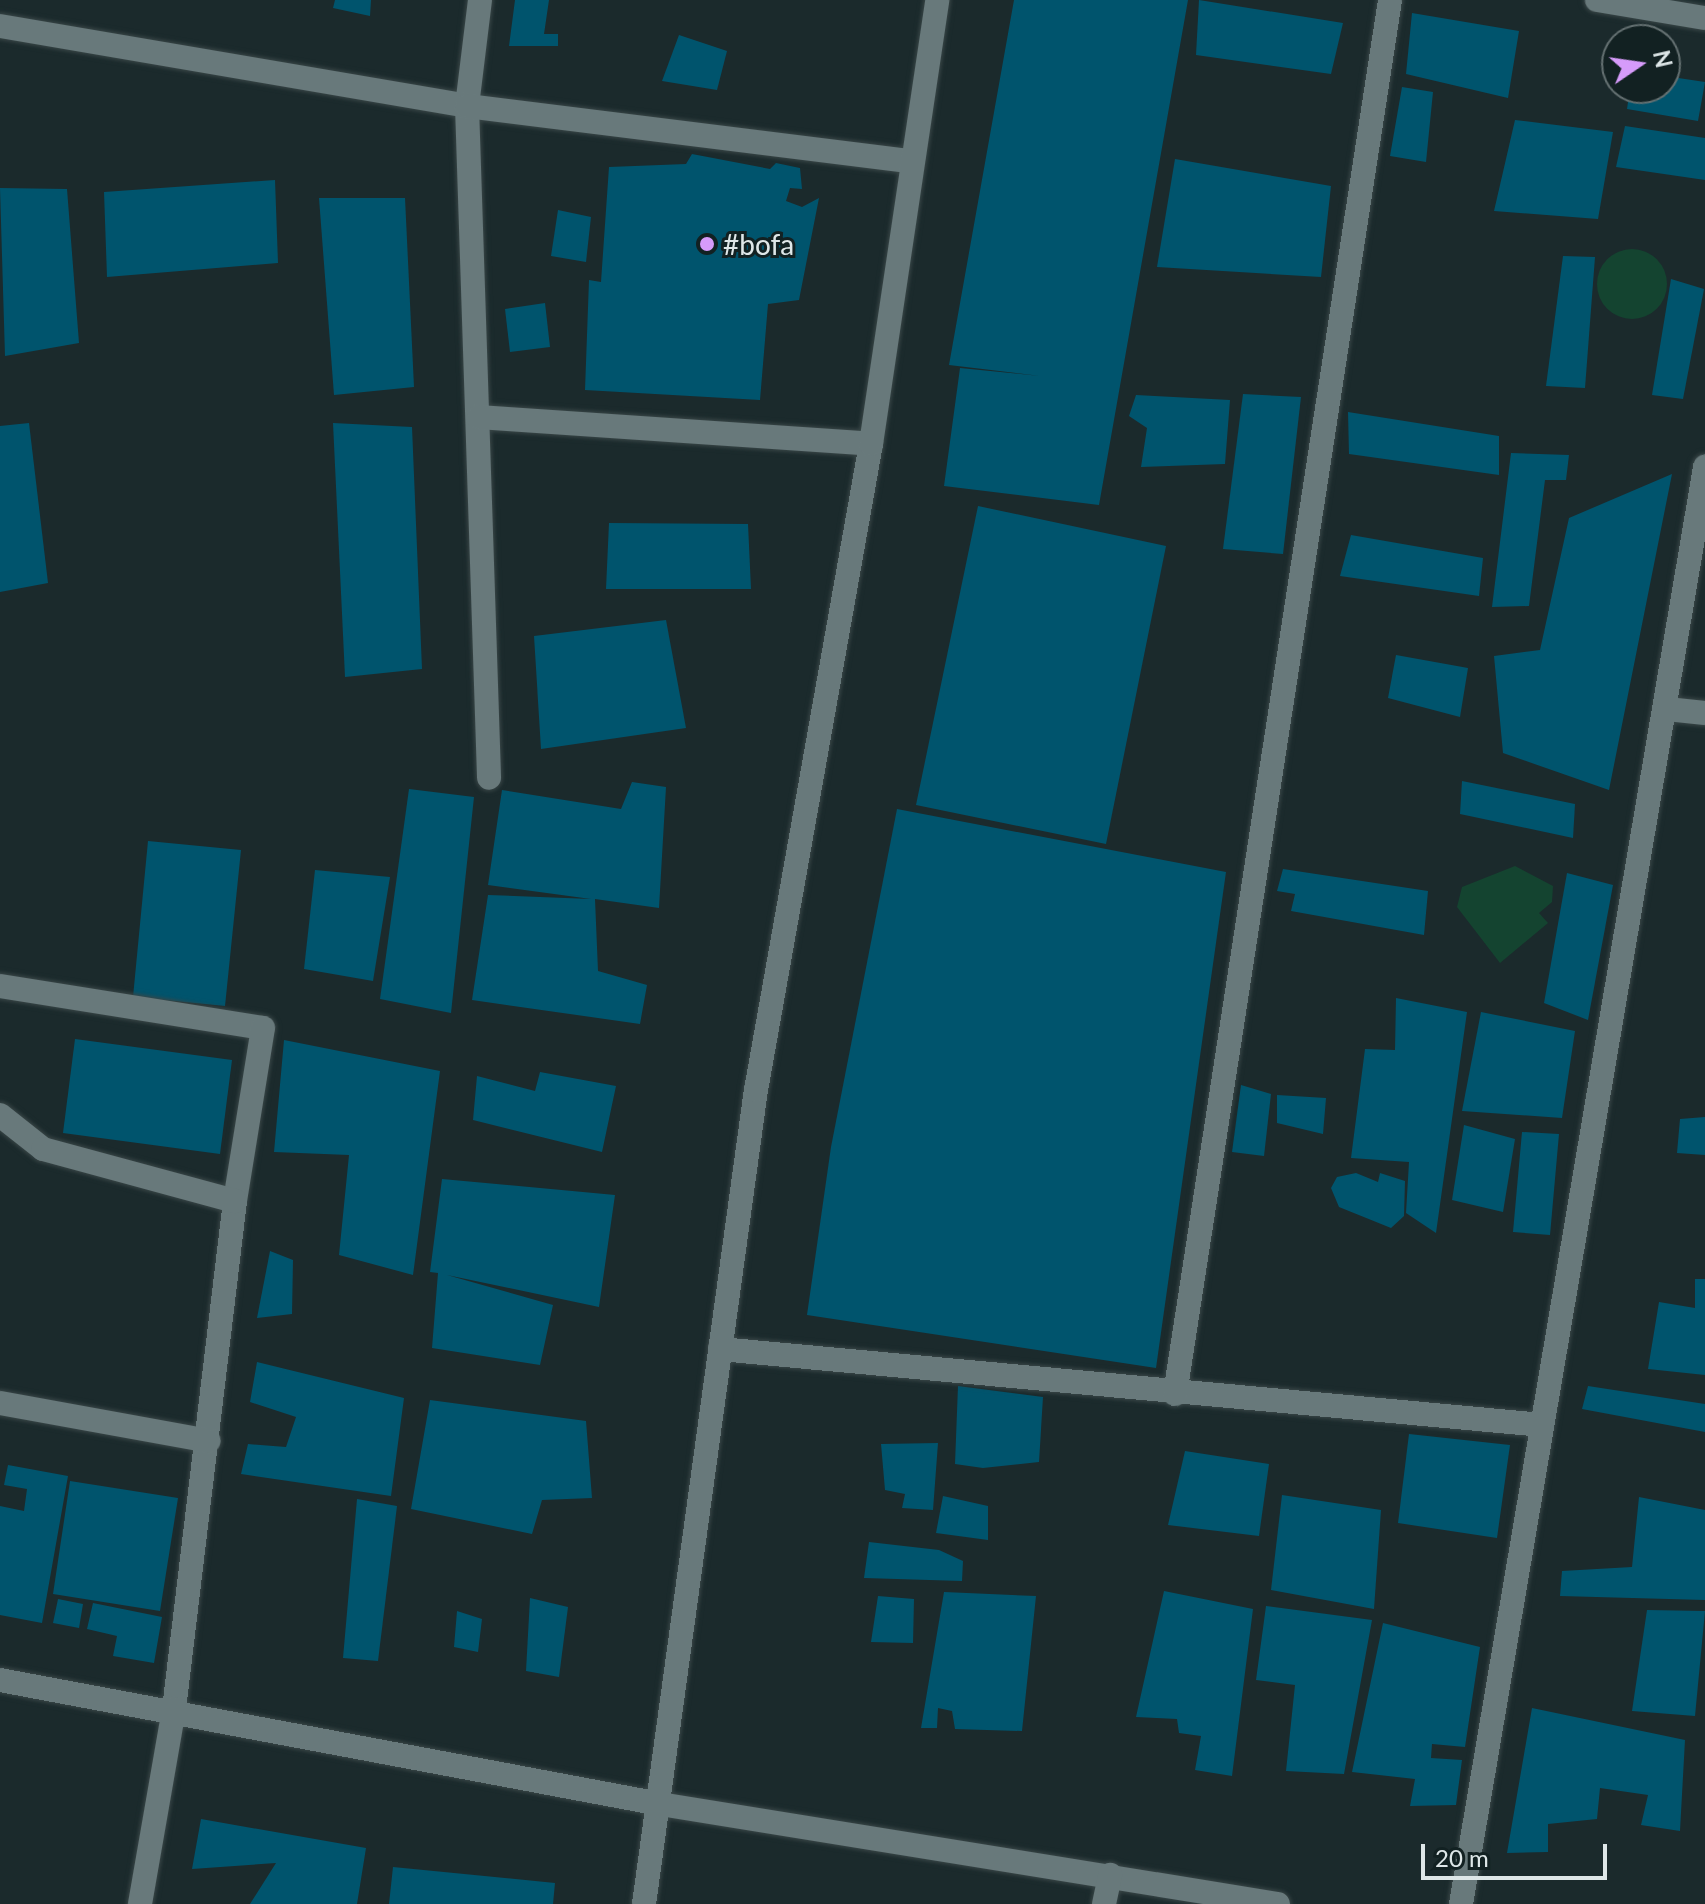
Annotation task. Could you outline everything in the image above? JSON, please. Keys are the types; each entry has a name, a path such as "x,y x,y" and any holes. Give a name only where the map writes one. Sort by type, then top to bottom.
{"street":[{"path":"480,0 467,106 489,778"},
{"path":"644,1904 756,1090 871,444 937,0"},
{"path":"1175,1394 1390,0"},
{"path":"1597,0 1705,18"},
{"path":"0,26 467,106 911,161"},
{"path":"479,417 871,444"},
{"path":"1461,1904 1667,709 1705,467"},
{"path":"1667,709 1705,713"},
{"path":"0,986 263,1028 235,1201 209,1441 174,1709 140,1904"},
{"path":"0,1115 43,1149 235,1201"},
{"path":"720,1349 1175,1394 1542,1425"},
{"path":"0,1403 209,1441"},
{"path":"0,1680 174,1709 660,1804 1278,1904"},
{"path":"1104,1904 1110,1875"}],"green space":[{"path":"1632,249 1657,259 1667,284 1657,309 1632,319 1607,309 1597,284 1607,259"},
{"path":"1515,866 1553,886 1552,902 1539,913 1548,923 1500,963 1457,907 1462,887"}],"building":[{"path":"335,0 371,0 370,16 333,8"},
{"path":"515,0 549,0 544,34 558,34 558,46 509,46"},
{"path":"1014,0 1188,0 1099,505 944,486 960,368 1040,376 949,365"},
{"path":"1199,0 1343,23 1331,74 1196,55"},
{"path":"1412,13 1519,31 1508,98 1406,74"},
{"path":"679,35 727,51 717,90 662,81"},
{"path":"1681,78 1705,82 1698,121 1627,109 1628,104 1681,104"},
{"path":"1402,87 1433,92 1426,162 1390,156"},
{"path":"1515,120 1613,132 1598,219 1494,211"},
{"path":"1625,126 1705,138 1705,180 1616,167"},
{"name":"#bofa","path":"692,154 770,169 776,163 800,168 802,189 790,188 786,201 802,207 819,198 799,300 768,304 760,400 585,390 589,280 601,282 609,167 686,164"},
{"path":"1175,159 1331,186 1321,277 1157,267"},
{"path":"275,180 278,263 107,277 104,192"},
{"path":"0,188 67,189 79,343 5,356"},
{"path":"319,198 405,198 414,387 334,395"},
{"path":"558,210 591,217 586,262 551,256"},
{"path":"1563,256 1595,257 1585,388 1546,386"},
{"path":"1671,279 1704,289 1683,399 1652,395"},
{"path":"545,303 550,347 510,352 505,309"},
{"path":"1243,394 1301,397 1283,554 1223,549"},
{"path":"1136,395 1230,400 1225,464 1141,467 1147,428 1129,416"},
{"path":"1348,412 1499,436 1499,475 1349,454"},
{"path":"29,423 48,583 0,592 0,426"},
{"path":"333,423 412,427 422,669 345,677"},
{"path":"1511,453 1569,455 1566,480 1545,480 1529,606 1492,607"},
{"path":"1672,474 1609,790 1503,753 1494,656 1540,650 1569,518"},
{"path":"978,506 1166,546 1106,844 916,805"},
{"path":"609,523 748,524 751,589 606,589"},
{"path":"1351,535 1483,558 1479,596 1340,576"},
{"path":"666,620 686,728 541,749 534,636"},
{"path":"1396,655 1468,668 1460,717 1388,698"},
{"path":"1462,781 1575,804 1573,838 1460,814"},
{"path":"632,782 666,787 659,908 595,899 598,971 647,985 640,1024 472,1000 488,895 591,899 488,885 502,790 621,809"},
{"path":"409,789 474,797 451,1013 380,999"},
{"path":"897,809 1226,872 1156,1368 807,1315 831,1147"},
{"path":"148,841 241,850 225,1006 133,997"},
{"path":"1283,869 1428,891 1424,935 1291,911 1295,894 1277,891"},
{"path":"315,870 390,877 373,981 304,969"},
{"path":"1567,873 1613,885 1588,1020 1544,1003"},
{"path":"1396,998 1467,1012 1436,1233 1406,1213 1409,1162 1351,1158 1365,1049 1395,1050"},
{"path":"1481,1012 1575,1031 1562,1118 1462,1111"},
{"path":"75,1039 232,1060 220,1154 63,1133"},
{"path":"284,1040 440,1071 413,1275 339,1255 349,1155 274,1152"},
{"path":"540,1072 616,1086 602,1152 473,1120 477,1076 535,1091"},
{"path":"1241,1085 1271,1094 1264,1156 1232,1152"},
{"path":"1277,1095 1326,1098 1323,1134 1277,1123"},
{"path":"1705,1117 1705,1155 1677,1153 1680,1119"},
{"path":"1464,1125 1515,1139 1503,1212 1452,1200"},
{"path":"1522,1132 1559,1134 1550,1235 1513,1232"},
{"path":"1356,1173 1378,1182 1380,1173 1405,1181 1404,1216 1391,1228 1339,1207 1331,1188 1337,1177"},
{"path":"442,1179 615,1195 599,1307 447,1275 553,1305 540,1365 432,1348 438,1273 430,1272"},
{"path":"270,1251 293,1260 292,1314 257,1318"},
{"path":"1695,1279 1705,1279 1705,1375 1648,1369 1659,1302 1695,1308"},
{"path":"257,1362 404,1398 391,1496 241,1474 248,1444 286,1447 296,1417 250,1402"},
{"path":"958,1386 1043,1397 1039,1462 983,1468 955,1464"},
{"path":"1588,1386 1705,1404 1705,1432 1582,1409"},
{"path":"430,1400 586,1421 592,1498 542,1500 532,1534 411,1509"},
{"path":"1409,1434 1510,1445 1497,1538 1398,1523"},
{"path":"938,1443 933,1510 902,1508 905,1494 885,1490 881,1444"},
{"path":"1185,1451 1269,1464 1259,1536 1168,1525"},
{"path":"8,1465 68,1476 42,1623 0,1615 0,1506 24,1511 27,1489 4,1485"},
{"path":"70,1481 178,1498 160,1611 53,1594"},
{"path":"1282,1495 1381,1510 1374,1609 1271,1590"},
{"path":"943,1496 988,1506 988,1540 936,1533"},
{"path":"1639,1497 1705,1510 1705,1600 1560,1596 1562,1571 1632,1567"},
{"path":"357,1499 397,1506 378,1661 343,1658"},
{"path":"869,1542 939,1550 963,1561 962,1581 864,1578"},
{"path":"1164,1591 1253,1609 1232,1776 1195,1770 1201,1736 1179,1733 1177,1719 1136,1717"},
{"path":"944,1592 1036,1596 1022,1731 955,1729 952,1711 938,1708 937,1728 921,1728"},
{"path":"878,1596 914,1599 913,1643 871,1642"},
{"path":"530,1598 568,1607 559,1677 526,1671"},
{"path":"58,1599 83,1604 79,1628 53,1623"},
{"path":"93,1603 162,1617 154,1663 113,1656 117,1636 87,1629"},
{"path":"1266,1606 1372,1620 1344,1774 1286,1771 1295,1685 1256,1680"},
{"path":"1647,1610 1705,1611 1695,1716 1632,1711"},
{"path":"457,1611 482,1619 478,1652 454,1647"},
{"path":"1383,1623 1480,1647 1465,1747 1432,1744 1431,1758 1462,1760 1456,1805 1410,1806 1415,1779 1352,1772"},
{"path":"1532,1708 1685,1740 1680,1831 1641,1825 1648,1795 1600,1788 1597,1819 1548,1824 1548,1852 1507,1853"},
{"path":"201,1819 366,1848 357,1904 250,1904 276,1863 192,1869"},
{"path":"393,1867 555,1883 553,1904 389,1904"}],"place":[{"name":"#bofa","path":"707,244"}]}
